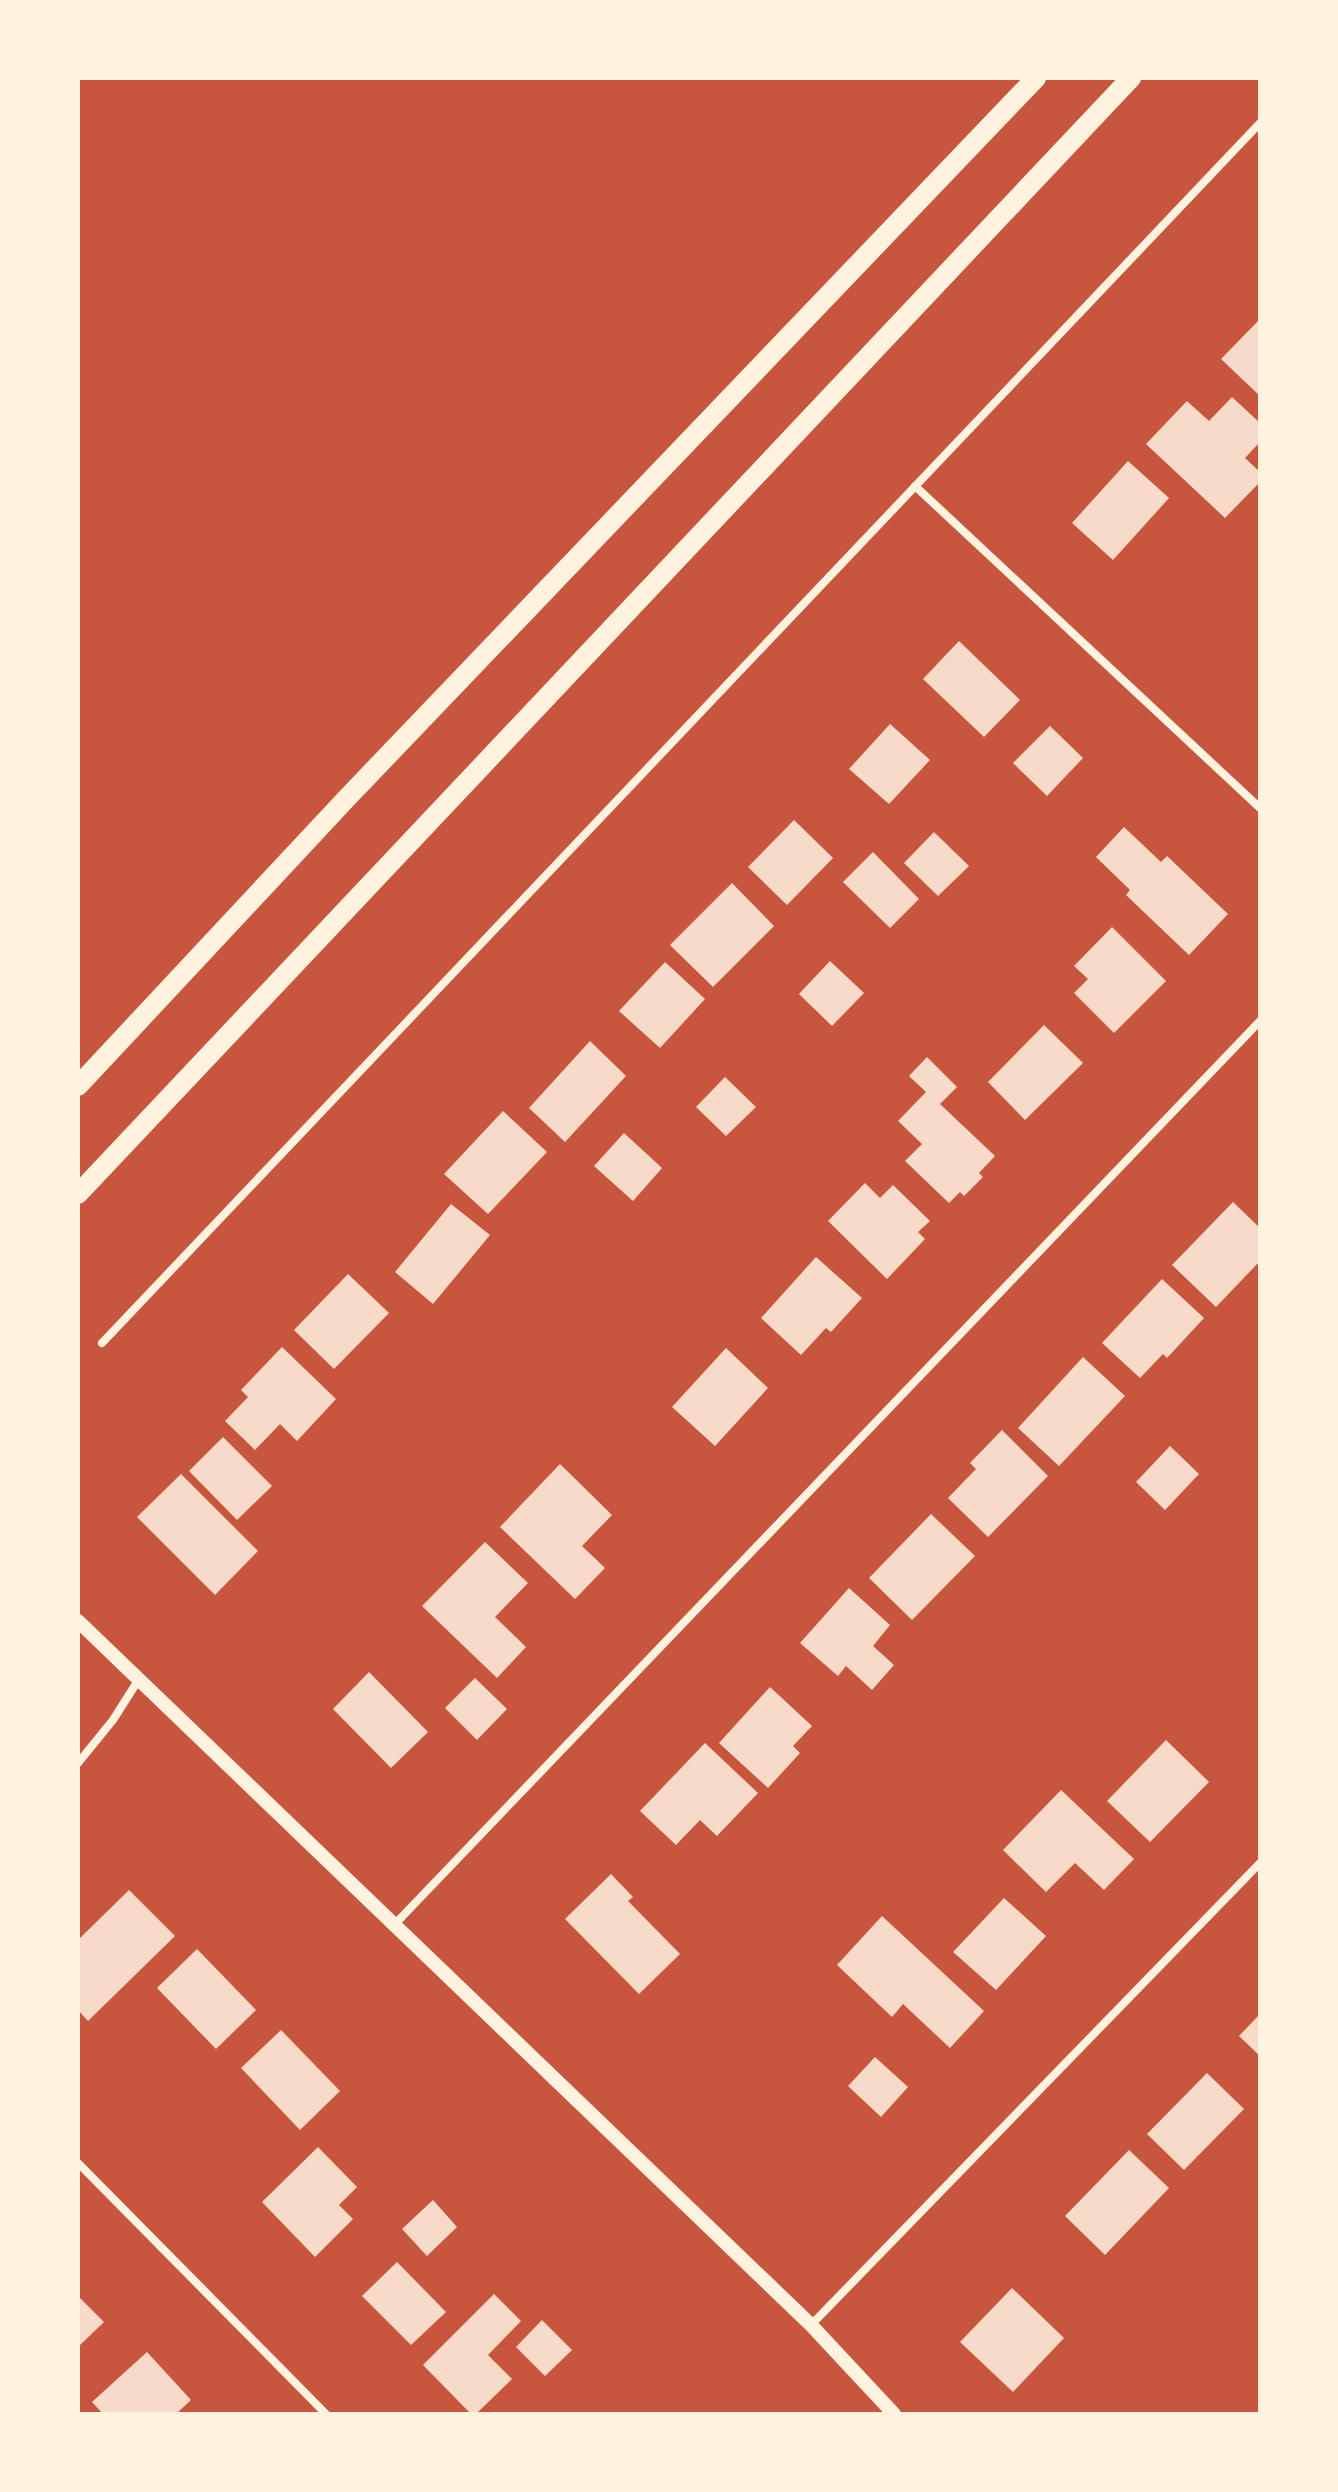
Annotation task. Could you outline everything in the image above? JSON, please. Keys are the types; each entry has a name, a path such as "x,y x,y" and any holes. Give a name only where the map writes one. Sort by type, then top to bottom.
{"main road":[{"path":"78,1086 357,788 1036,78"},
{"path":"78,1194 1131,78"}],"street":[{"path":"102,1343 1260,123"},
{"path":"915,486 1260,808"},
{"path":"396,1923 1260,1021"},
{"path":"78,1621 396,1923 811,2325 894,2414"},
{"path":"78,1763 113,1720 139,1679"},
{"path":"811,2325 1260,1863"},
{"path":"78,2163 326,2414"}],"building":[{"path":"1260,319 1260,396 1221,359"},
{"path":"1232,397 1260,423 1260,442 1245,458 1260,472 1260,482 1225,518 1146,444 1187,401 1209,421"},
{"path":"1128,461 1169,498 1113,560 1072,523"},
{"path":"959,641 1020,700 984,737 923,679"},
{"path":"890,724 930,760 889,804 849,769"},
{"path":"1050,726 1083,758 1047,796 1013,763"},
{"path":"794,820 833,858 787,905 748,867"},
{"path":"1124,827 1161,862 1167,856 1228,914 1189,955 1126,895 1130,890 1096,857"},
{"path":"934,832 969,866 938,896 904,863"},
{"path":"873,852 919,899 890,928 843,882"},
{"path":"732,883 774,926 713,987 670,945"},
{"path":"1112,927 1166,981 1114,1033 1074,993 1088,979 1074,966"},
{"path":"830,961 864,993 832,1026 799,994"},
{"path":"665,962 705,999 660,1048 619,1011"},
{"path":"1044,1025 1083,1063 1025,1120 988,1082"},
{"path":"590,1041 626,1076 565,1142 529,1108"},
{"path":"927,1057 957,1087 940,1104 995,1156 979,1173 983,1177 964,1196 960,1192 949,1203 905,1161 922,1144 898,1121 926,1092 909,1076"},
{"path":"725,1077 756,1107 726,1136 696,1107"},
{"path":"503,1111 547,1152 488,1214 444,1174"},
{"path":"624,1133 662,1168 633,1201 594,1166"},
{"path":"865,1183 880,1198 893,1185 930,1221 918,1232 925,1239 887,1279 828,1221"},
{"path":"1233,1202 1260,1228 1260,1261 1216,1307 1172,1265"},
{"path":"451,1204 490,1235 433,1304 395,1272"},
{"path":"816,1257 862,1298 831,1332 826,1328 801,1355 761,1318"},
{"path":"348,1274 389,1313 334,1369 294,1330"},
{"path":"1162,1279 1204,1318 1167,1358 1163,1354 1140,1378 1102,1343"},
{"path":"282,1347 336,1399 297,1441 280,1424 255,1450 225,1421 248,1397 241,1390"},
{"path":"726,1348 768,1388 715,1446 672,1407"},
{"path":"1083,1357 1125,1396 1059,1466 1018,1428"},
{"path":"1002,1430 1048,1476 988,1537 948,1498 976,1469 970,1463"},
{"path":"223,1437 272,1486 237,1520 189,1471"},
{"path":"1170,1446 1199,1474 1165,1510 1136,1482"},
{"path":"560,1464 612,1515 582,1546 605,1568 575,1599 500,1527"},
{"path":"181,1474 258,1551 215,1595 137,1517"},
{"path":"931,1514 975,1556 912,1620 869,1578"},
{"path":"485,1542 528,1583 495,1617 526,1647 497,1678 422,1606"},
{"path":"849,1588 890,1625 873,1646 894,1665 872,1690 846,1666 838,1676 800,1643"},
{"path":"369,1672 428,1732 391,1768 333,1709"},
{"path":"475,1678 507,1709 477,1740 445,1708"},
{"path":"770,1687 812,1726 793,1746 800,1753 768,1788 719,1743"},
{"path":"1166,1740 1209,1782 1150,1842 1107,1801"},
{"path":"705,1743 758,1793 717,1836 700,1820 676,1845 640,1811"},
{"path":"1061,1790 1134,1859 1104,1890 1075,1863 1046,1892 1003,1850"},
{"path":"611,1874 633,1897 628,1901 680,1954 639,1994 565,1919"},
{"path":"129,1890 175,1936 88,2021 78,2010 78,1940"},
{"path":"1004,1898 1046,1936 996,1990 953,1952"},
{"path":"882,1916 984,2011 950,2048 903,2004 892,2017 837,1965"},
{"path":"197,1949 256,2010 216,2049 157,1988"},
{"path":"1260,2014 1260,2056 1239,2036"},
{"path":"281,2030 340,2091 300,2130 241,2068"},
{"path":"875,2057 908,2087 881,2117 848,2086"},
{"path":"1207,2073 1244,2109 1184,2170 1147,2134"},
{"path":"318,2147 357,2187 339,2205 353,2219 315,2257 262,2202"},
{"path":"1129,2150 1169,2188 1105,2255 1065,2216"},
{"path":"433,2200 457,2227 427,2256 402,2229"},
{"path":"397,2262 446,2312 411,2345 362,2296"},
{"path":"1012,2288 1064,2338 1013,2392 960,2342"},
{"path":"494,2294 521,2321 488,2355 512,2379 476,2414 471,2414 423,2365"},
{"path":"78,2296 104,2322 78,2347"},
{"path":"542,2320 572,2350 545,2376 516,2347"},
{"path":"147,2352 191,2400 176,2414 103,2414 92,2402"}]}
